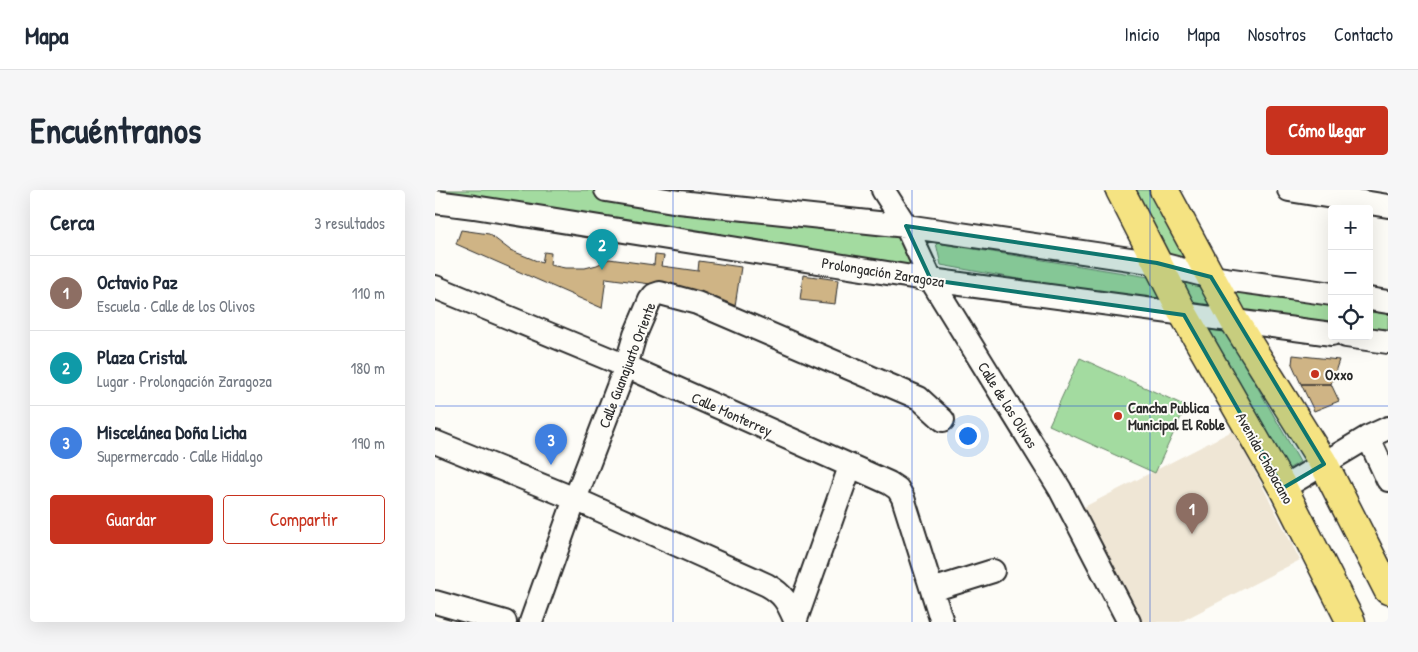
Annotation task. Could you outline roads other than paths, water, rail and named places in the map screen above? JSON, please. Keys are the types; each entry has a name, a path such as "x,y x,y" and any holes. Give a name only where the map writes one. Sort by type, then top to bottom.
{"main road":[{"name":"Avenida Chabacano","path":"1120,190 1185,315 1283,488 1351,622"},
{"path":"1164,190 1235,322 1323,464 1388,590"}],"street":[{"path":"606,190 679,202 905,226 1157,263 1211,277 1328,293"},
{"name":"Calle de los Olivos","path":"883,190 905,226 931,280 1060,489 1129,622"},
{"path":"1289,190 1380,200"},
{"name":"Prolongación Zaragoza","path":"435,202 931,280 1328,334"},
{"name":"Calle Monterrey","path":"435,288 626,366 889,483 898,489 942,622"},
{"name":"Calle Guanajuato Oriente","path":"531,622 575,499 626,366 635,335 654,295 660,293 697,303 919,398 943,420"},
{"path":"1373,300 1388,302"},
{"path":"1373,340 1388,342"},
{"path":"1283,488 1378,432 1388,480"},
{"path":"438,447 575,499 767,585 778,591 786,600 795,622"},
{"path":"795,622 850,467"},
{"path":"932,590 993,571"},
{"path":"435,602 505,622"}],"place":[{"name":"Plaza Cristal","path":"602,270"},
{"name":"Oxxo","path":"1315,374"},
{"name":"Cancha Publica Municipal El Roble","path":"1118,416"},
{"name":"Miscelánea Doña Licha","path":"551,465"},
{"name":"Octavio Paz","path":"1192,534"}]}
